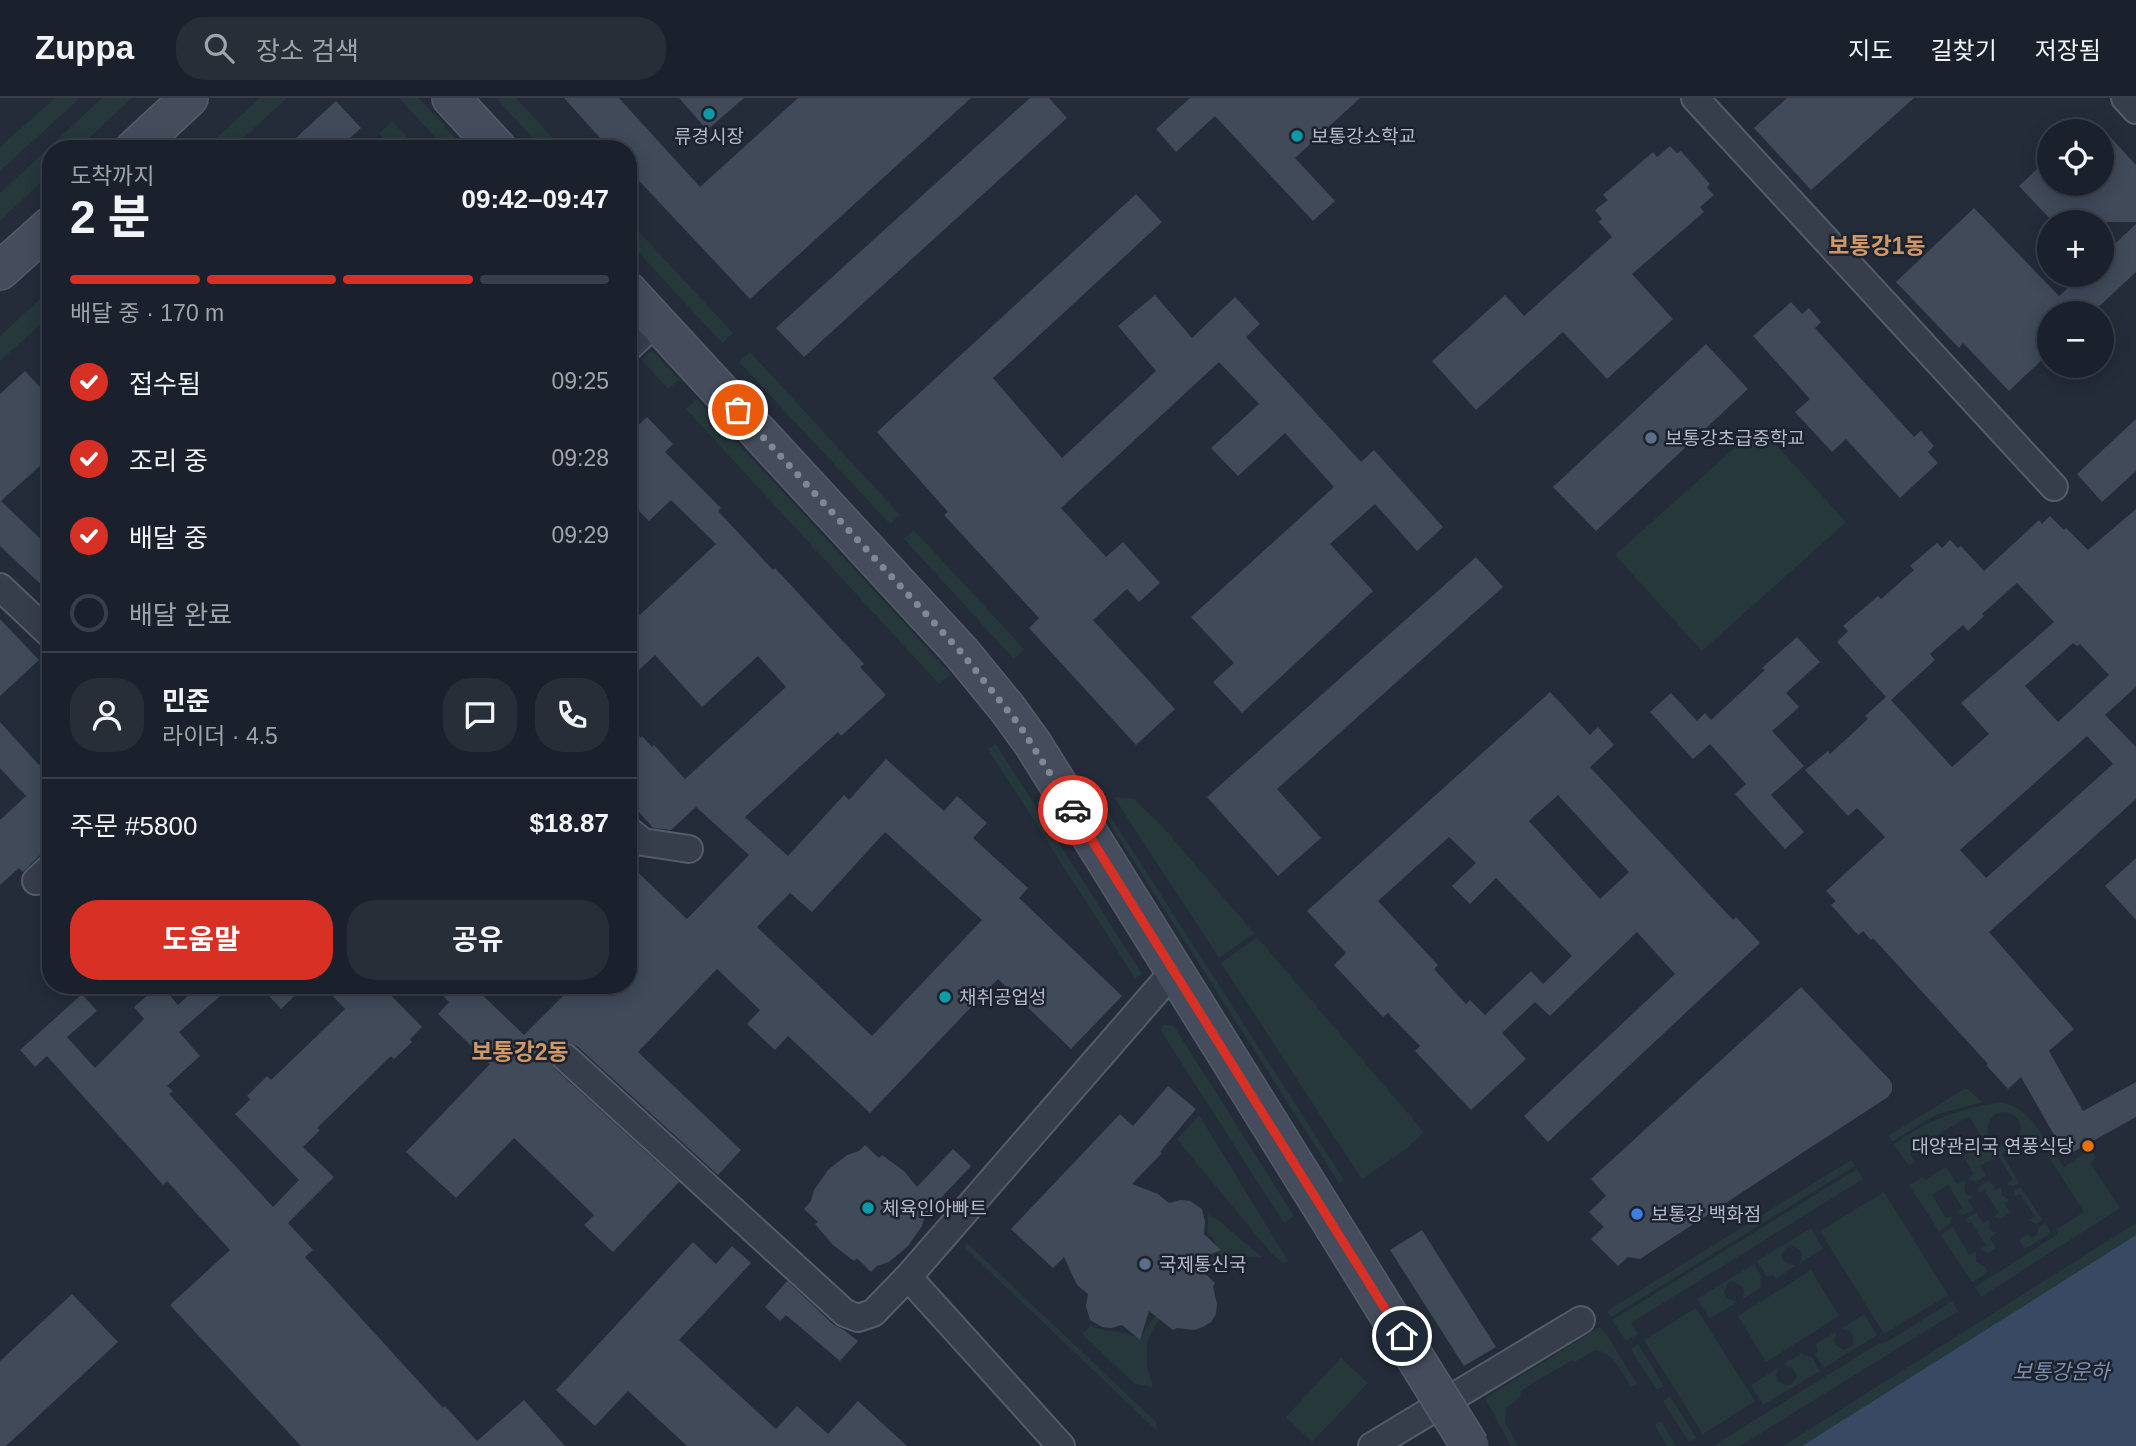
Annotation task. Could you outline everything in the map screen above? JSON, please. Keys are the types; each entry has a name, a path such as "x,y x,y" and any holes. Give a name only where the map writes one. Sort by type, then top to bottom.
{"street":[{"path":"144,140 190,98"},
{"path":"451,98 490,140"},
{"path":"1695,98 2054,487"},
{"path":"2125,98 2136,110"},
{"path":"0,271 42,233"},
{"path":"637,301 961,652 1007,708 1033,744 1470,1446"},
{"path":"637,340 656,322"},
{"path":"0,587 42,627"},
{"path":"637,837 643,842 689,849"},
{"path":"566,1058 845,1313 858,1318 873,1313 908,1277 1173,972"},
{"path":"908,1277 1061,1446"},
{"path":"1372,1446 1581,1320"}],"shaded area":[{"path":"55,98 80,98 0,171 0,147"},
{"path":"102,98 132,98 87,140 57,140"},
{"path":"260,98 287,98 242,140 214,140"},
{"path":"399,98 419,98 458,140 438,140"},
{"path":"496,98 516,98 555,140 535,140"},
{"path":"392,121 410,140 385,140 379,133"},
{"path":"42,154 42,181 0,221 0,193"},
{"path":"637,230 733,333 722,343 637,251"},
{"path":"42,297 42,323 0,361 0,336"},
{"path":"652,350 679,380 668,389 641,360"},
{"path":"750,352 900,515 890,524 739,362"},
{"path":"697,399 951,674 939,684 686,409"},
{"path":"1759,426 1846,522 1702,651 1615,555"},
{"path":"914,530 1024,649 1014,659 904,539"},
{"path":"996,744 1142,974 1135,978 988,749"},
{"path":"1094,794 1344,1180 1339,1183 1097,804"},
{"path":"1114,797 1134,799 1160,824 1254,933 1219,958"},
{"path":"1257,937 1424,1132 1406,1149 1362,1179 1221,963"},
{"path":"1163,1024 1174,1026 1294,1216 1284,1223 1161,1031"},
{"path":"1966,1088 1982,1102 1935,1115 1892,1142 1888,1136"},
{"path":"2001,1103 2024,1113 2050,1147 2045,1151 2033,1134 2018,1144 2015,1140 2020,1130 2020,1122 2008,1113 1994,1116 1989,1123 1988,1134 1982,1138 1970,1117 1964,1119 1916,1148 1910,1154 1915,1162 1909,1166 1894,1144 1945,1116"},
{"path":"1199,1115 1288,1261 1283,1263 1271,1253 1177,1139"},
{"path":"1991,1139 2012,1147 2002,1154 2019,1183 2013,1186 2006,1184 2013,1179 1998,1156 1980,1166 1986,1176 1976,1182 1968,1177 1974,1174 1963,1156"},
{"path":"2091,1149 2096,1158 2090,1163 2120,1208 1981,1297 1975,1287 2058,1234 2056,1230 2084,1212 2048,1156 2054,1152 2064,1167"},
{"path":"1851,1160 1855,1166 1611,1317 1607,1311"},
{"path":"1946,1167 1957,1184 1964,1180 1966,1183 1964,1189 1969,1196 1973,1196 1968,1200 1973,1209 1964,1215 1957,1213 1963,1208 1948,1185 1932,1195 1946,1218 1952,1216 1951,1223 1939,1231 1909,1185 1922,1177 1925,1180"},
{"path":"1857,1169 1863,1179 1631,1323 1638,1334 1626,1341 1612,1320"},
{"path":"1989,1180 1996,1190 2001,1187 2001,1195 2010,1200 2004,1203 2010,1212 2000,1219 1994,1217 1999,1213 1984,1190 1978,1193 1979,1187"},
{"path":"2021,1187 2042,1220 2036,1224 2029,1220 2035,1216 2020,1194 2014,1196 2015,1190"},
{"path":"1884,1192 1948,1295 1884,1334 1820,1231"},
{"path":"1976,1213 1983,1223 1990,1219 1989,1229 1998,1232 1990,1238 1996,1248 1988,1253 1980,1249 1986,1245 1971,1222 1968,1223 1966,1219"},
{"path":"1207,1214 1262,1257 1228,1259 1199,1276 1195,1273 1217,1255 1218,1251 1217,1245 1207,1232"},
{"path":"2045,1223 2051,1233 2025,1249 2019,1240 2026,1235 2037,1235 2039,1227"},
{"path":"2136,1223 2136,1235 1802,1446 1783,1446"},
{"path":"1953,1227 1969,1255 1976,1251 1976,1262 1988,1272 1972,1282 1941,1235"},
{"path":"1811,1228 1823,1249 1800,1263 1800,1250 1791,1245 1786,1247 1782,1259 1795,1266 1776,1279 1766,1275 1757,1261"},
{"path":"967,1243 1156,1422 1156,1430 964,1247"},
{"path":"1754,1264 1762,1277 1761,1287 1743,1299 1742,1286 1733,1281 1728,1283 1725,1294 1737,1302 1710,1319 1697,1299"},
{"path":"1811,1270 1839,1316 1766,1362 1738,1316"},
{"path":"1952,1301 1958,1311 1740,1446 1713,1446 1878,1344 1889,1341"},
{"path":"1696,1308 1755,1401 1703,1434 1644,1340"},
{"path":"1158,1312 1162,1315 1151,1332 1147,1347 1148,1368 1153,1386 1150,1387 1134,1383 1082,1334 1091,1325 1102,1330 1140,1336"},
{"path":"1864,1314 1877,1335 1824,1368 1815,1355 1818,1352 1816,1344 1836,1332 1836,1345 1844,1350 1853,1345 1853,1335 1841,1329"},
{"path":"1600,1327 1637,1384 1631,1387 1617,1364 1602,1352 1595,1350 1575,1362 1572,1360 1520,1391 1521,1396 1506,1408 1505,1422 1518,1446 1511,1446 1485,1398"},
{"path":"1638,1344 1664,1386 1657,1390 1631,1349"},
{"path":"1802,1353 1812,1357 1820,1371 1763,1405 1751,1385 1778,1368 1778,1381 1786,1386 1792,1384 1796,1373 1783,1364"},
{"path":"1341,1358 1368,1383 1312,1442 1286,1417"},
{"path":"1670,1396 1696,1438 1689,1442 1663,1401"},
{"path":"1661,1421 1676,1446 1667,1446 1655,1425"}],"water":[{"name":"보통강운하","path":"2136,1235 2136,1446 1802,1446"}],"building":[{"path":"564,98 619,98 700,187 798,98 971,98 750,299 637,179 637,140 602,140"},
{"name":"류경시장","path":"679,98 744,98 707,130"},
{"path":"1030,98 1049,98 1067,118 804,357 776,328"},
{"path":"1190,98 1360,98 1295,158 1335,201 1313,221 1215,116 1176,152 1156,129"},
{"path":"1787,98 1914,98 1811,190 1754,128"},
{"path":"336,101 361,128 348,140 294,140"},
{"path":"2114,141 2136,165 2136,222 2114,222 2114,210 2042,210 2019,186 2037,169 2037,196 2114,196"},
{"path":"1670,146 1677,153 1681,151 1710,184 1707,188 1714,195 1700,207 1704,212 1632,274 1673,319 1607,379 1563,332 1476,410 1432,361 1505,295 1524,316 1612,237 1599,222 1602,219 1595,210 1608,200 1603,195 1653,152 1657,157"},
{"path":"1136,194 1162,222 993,378 1062,458 1156,371 1118,326 1155,295 1192,338 1235,297 1260,324 1246,337 1361,462 1374,450 1443,527 1417,551 1375,504 1330,544 1373,591 1242,713 1213,682 1234,663 1191,617 1334,487 1285,433 1238,476 1211,448 1259,404 1219,362 1061,508 1106,557 1123,542 1160,583 1139,602 1127,589 1093,620 1175,709 1136,745 1029,628 1039,618 944,515 948,512 877,432"},
{"path":"1974,208 2037,273 2037,287 2050,287 2059,296 2069,287 2114,287 2114,245 2136,224 2136,272 2105,301 2037,301 2037,364 2009,391 1963,343 1959,348 1896,282"},
{"path":"1791,302 1802,314 1809,308 1821,322 1815,328 1914,437 1921,431 1934,446 1928,452 1938,463 1900,498 1846,439 1832,452 1795,412 1810,399 1753,336"},
{"name":"보통강초급중학교","path":"1706,344 1748,389 1596,531 1553,487"},
{"path":"25,371 42,389 42,464 1,501 42,540 42,586 0,546 0,394"},
{"path":"647,417 673,444 665,452 721,508 718,511 864,664 860,667 886,695 841,736 838,732 745,817 788,856 844,795 849,800 886,759 944,811 957,796 987,823 973,838 1028,888 1019,898 1122,996 1071,1049 998,979 870,1113 788,1036 775,1050 747,1024 760,1010 717,969 638,1052 741,1150 718,1175 577,1046 561,1043 551,1054 555,1069 679,1182 613,1252 584,1225 594,1215 514,1138 456,1198 406,1152 490,1064 438,1014 449,1002 441,994 481,994 524,1035 565,994 637,994 637,872 687,919 749,855 696,807 671,830 653,828 639,812 637,814 637,734 652,747 654,745 685,779 786,687 758,656 702,707 655,655 637,672 637,618 716,544 671,500 649,521 637,509 637,426","holes":["885,832 982,920 872,1036 757,927 790,893 812,912"]},
{"path":"2136,419 2136,471 2102,502 2077,474"},
{"path":"2136,509 2136,687 2105,715 2136,747 2136,799 1989,932 2074,1029 2049,1051 2083,1111 2136,1082 2136,1117 2066,1156 2021,1077 2008,1089 1873,938 1871,940 1863,931 1858,935 1831,905 1836,901 1826,891 1885,837 1857,808 1848,816 1805,770 1828,751 1830,754 1868,719 1865,716 1886,697 1837,642 1848,631 1843,626 1878,596 1881,599 1914,570 1910,566 1937,543 1942,548 1950,540 1958,548 1961,546 1984,571 2039,520 2042,524 2050,516 2088,550","holes":["2017,583 2054,622 1961,703 1989,734 1952,767 1891,700 1935,660 1930,654 1963,625 1968,631 1984,616 1982,614","2073,643 2077,646 2080,644 2109,675 2058,722 2025,686","2087,736 2113,764 1986,878 1960,850"]},
{"path":"1476,557 1503,587 1277,789 1321,838 1278,876 1207,797"},
{"path":"0,619 39,660 0,696"},
{"path":"1797,637 1820,662 1786,693 1799,707 1772,731 1804,766 1771,795 1804,832 1785,849 1735,794 1746,784 1710,744 1693,759 1650,712 1671,693 1697,721 1705,713 1711,720"},
{"path":"1550,692 1590,735 1598,727 1614,745 1590,767 1733,920 1736,917 1760,943 1548,1142 1524,1116 1675,974 1637,932 1550,1016 1535,1002 1502,1033 1526,1059 1471,1110 1415,1051 1420,1046 1388,1013 1383,1017 1334,965 1346,953 1307,911","holes":["1558,795 1629,872 1600,899 1529,821","1449,837 1476,863 1452,886 1470,904 1496,878 1572,956 1543,984 1531,971 1485,1015 1470,1000 1466,1004 1434,969 1438,965 1378,901"]},
{"path":"0,722 39,765 42,762 42,854 23,872 19,868 0,885 0,820 26,796 0,768"},
{"path":"2136,858 2136,920 2105,886"},
{"path":"1801,987 1889,1079 1892,1091 1888,1097 1640,1259 1628,1257 1618,1266 1591,1239 1604,1227 1589,1212 1606,1196 1591,1179"},
{"path":"82,994 97,1011 67,1037 95,1068 144,1019 134,1007 149,994 169,994 178,1005 190,994 223,994 179,1032 200,1056 167,1086 173,1091 169,1094 273,1207 299,1180 235,1114 250,1100 247,1096 267,1076 271,1080 345,1009 331,994 390,994 422,1027 410,1039 412,1042 394,1059 391,1056 317,1128 320,1130 303,1147 334,1177 288,1223 313,1250 305,1257 443,1408 445,1406 477,1441 524,1400 565,1446 301,1446 170,1305 230,1250 167,1181 163,1185 47,1056 35,1067 20,1050"},
{"path":"267,994 297,994 281,1009"},
{"path":"1168,1086 1196,1109 1160,1152 1162,1153 1132,1184 1158,1194 1169,1203 1190,1201 1202,1209 1204,1234 1221,1250 1193,1262 1215,1283 1213,1287 1216,1314 1211,1322 1203,1327 1173,1330 1149,1311 1140,1340 1122,1325 1102,1327 1090,1320 1086,1306 1088,1294 1077,1285 1064,1257 1053,1268 1011,1229 1120,1114 1133,1126"},
{"name":"체육인아빠트","path":"865,1145 879,1158 882,1155 904,1171 917,1187 953,1149 971,1166 925,1215 922,1226 908,1246 889,1262 877,1266 871,1272 857,1258 854,1261 833,1245 815,1224 818,1222 804,1209 828,1170"},
{"path":"1422,1230 1496,1347 1464,1366 1390,1250"},
{"path":"693,1242 716,1264 732,1246 751,1263 679,1340 776,1429 797,1406 828,1434 858,1401 907,1446 687,1446 628,1391 595,1426 556,1390"},
{"path":"787,1281 834,1325 858,1341 840,1361 786,1315 780,1321 765,1307"},
{"path":"72,1294 118,1342 6,1446 0,1446 0,1361"}],"way so far":[{"path":"738,410 961,652 1033,744 1073,810"}],"place":[{"name":"류경시장","path":"709,114"},
{"name":"보통강소학교","path":"1297,136"},
{"name":"보통강초급중학교","path":"1651,438"},
{"name":"채취공업성","path":"945,997"},
{"name":"대양관리국 연풍식당","path":"2088,1146"},
{"name":"체육인아빠트","path":"868,1208"},
{"name":"보통강 백화점","path":"1637,1214"},
{"name":"국제통신국","path":"1145,1264"}],"district":[{"name":"보통강1동","path":"1877,246"},
{"name":"보통강2동","path":"520,1052"}],"route":[{"path":"1073,810 1402,1336"}]}
